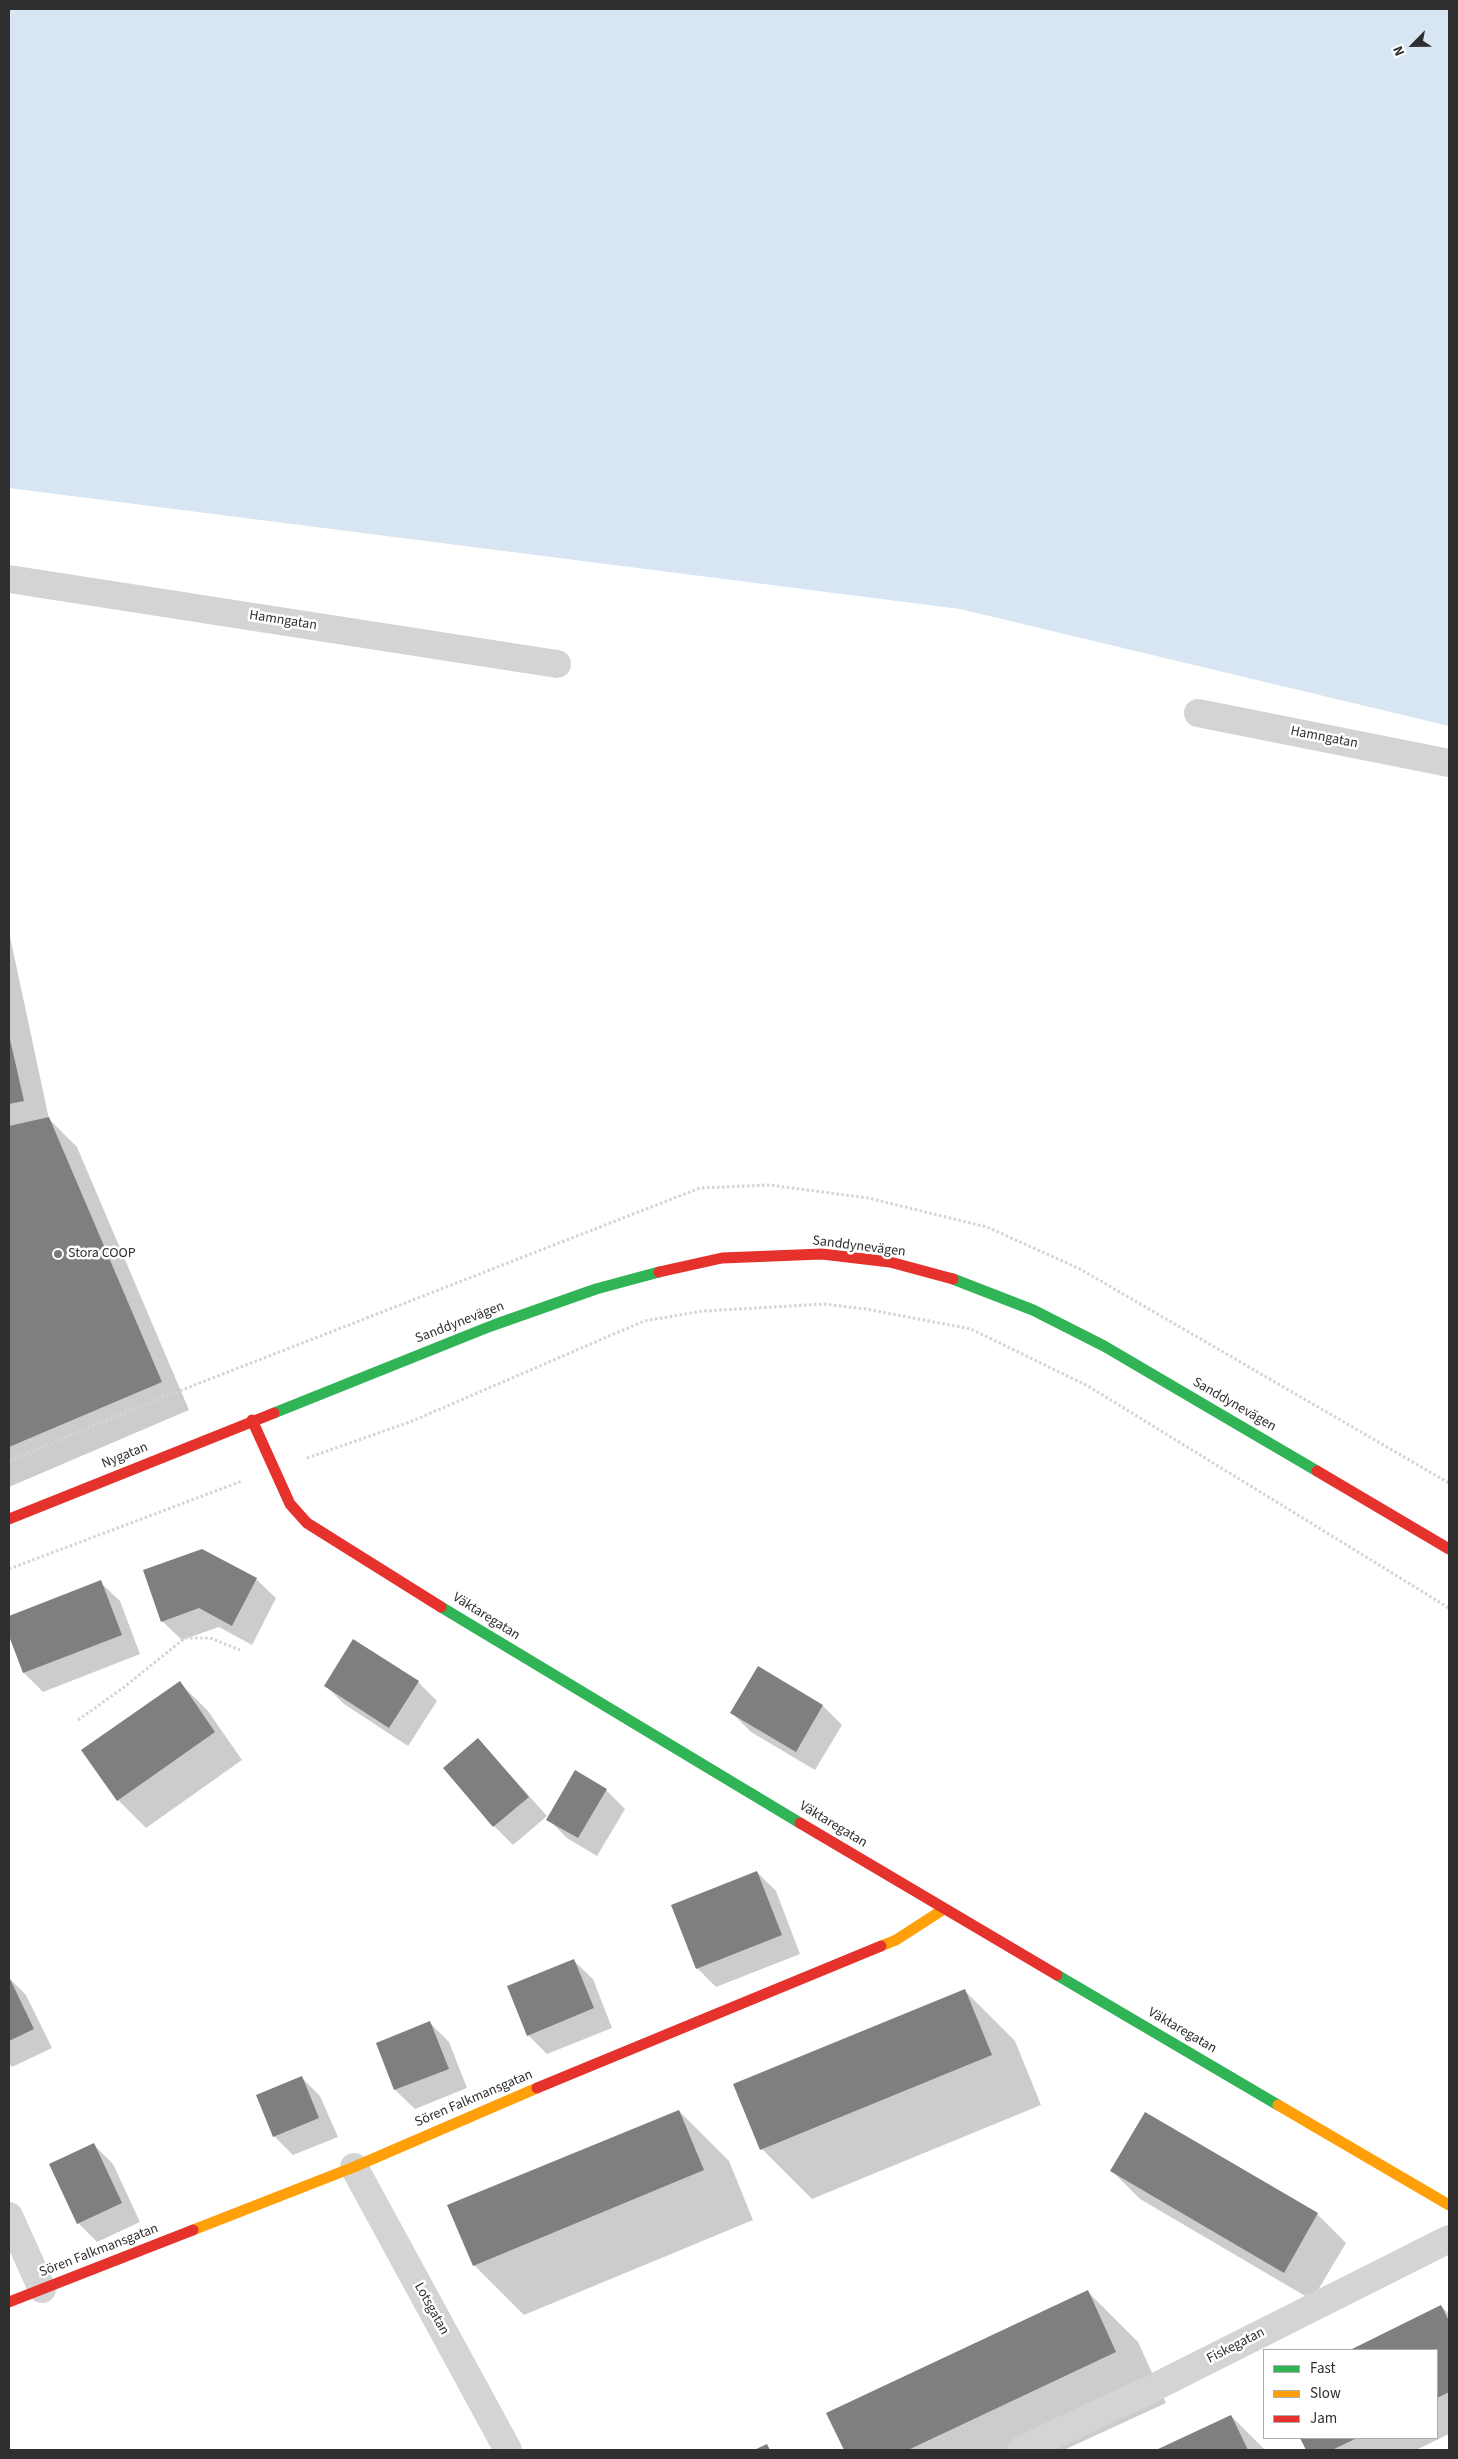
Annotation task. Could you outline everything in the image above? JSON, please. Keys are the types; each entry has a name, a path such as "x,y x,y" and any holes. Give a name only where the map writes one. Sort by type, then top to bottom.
{"street":[{"name":"Hamngatan","path":"9,579 557,664"},
{"name":"Hamngatan","path":"1198,712 1449,763"},
{"name":"Sanddynevägen","path":"252,1420 491,1326 632,1278 722,1258 822,1254 890,1262 955,1280 1033,1310 1104,1346 1449,1549"},
{"name":"Väktaregatan","path":"252,1420 290,1504 307,1523 322,1534 496,1641 944,1909 1449,2205"},
{"name":"Nygatan","path":"9,1519 252,1420"},
{"name":"Sören Falkmansgatan","path":"9,2302 354,2167 542,2086 896,1940 944,1909"},
{"name":"Lotsgatan","path":"354,2167 508,2450"},
{"path":"9,2216 42,2289"},
{"name":"Fiskegatan","path":"1021,2450 1147,2391 1449,2239"}],"path":[{"path":"9,1461 128,1411 700,1188 769,1184 868,1198 987,1227 1080,1269 1449,1483"},
{"path":"9,1569 273,1470 410,1422 644,1321 703,1312 824,1304 866,1309 971,1330 1079,1381 1449,1608"},
{"path":"78,1720 123,1688 185,1638 210,1638 240,1650"}],"water":[{"path":"9,9 1449,9 1449,726 960,609 9,488"}],"building":[{"path":"9,1035 24,1101 9,1104"},
{"name":"Stora COOP","path":"49,1117 162,1382 9,1447 9,1126"},
{"path":"202,1549 257,1578 232,1626 199,1608 161,1622 143,1570"},
{"path":"101,1580 122,1635 23,1673 9,1636 9,1616"},
{"path":"353,1639 419,1681 389,1728 324,1686"},
{"path":"758,1666 823,1705 796,1752 730,1713"},
{"path":"180,1681 215,1732 117,1801 81,1750"},
{"path":"478,1738 529,1797 493,1827 443,1768"},
{"path":"575,1770 607,1789 578,1838 546,1820"},
{"path":"757,1871 782,1935 696,1969 671,1905"},
{"path":"574,1959 594,2008 527,2036 507,1986"},
{"path":"9,1977 34,2029 9,2041"},
{"path":"965,1989 992,2055 760,2150 733,2084"},
{"path":"430,2021 449,2069 394,2090 376,2043"},
{"path":"302,2076 319,2118 273,2137 256,2095"},
{"path":"679,2110 704,2170 473,2266 447,2205"},
{"path":"1145,2112 1318,2213 1284,2273 1110,2171"},
{"path":"94,2143 122,2203 77,2224 49,2164"},
{"path":"1088,2290 1116,2352 908,2450 844,2450 826,2413"},
{"path":"1441,2305 1449,2321 1449,2392 1438,2398 1438,2349 1352,2349"},
{"path":"1231,2415 1248,2450 1156,2450"},
{"path":"1300,2439 1355,2439 1332,2450 1306,2450"},
{"path":"767,2444 770,2450 754,2450"}],"traffic: fast":[{"path":"274,1413 491,1326 596,1289 659,1272"},
{"path":"953,1279 1033,1310 1104,1346 1317,1471"},
{"path":"441,1607 800,1823"},
{"path":"1057,1975 1278,2105"}],"traffic: slow":[{"path":"881,1946 896,1940 944,1909"},
{"path":"193,2230 354,2167 537,2088"},
{"path":"1278,2105 1449,2205"}],"traffic: jam":[{"path":"659,1272 722,1258 822,1254 890,1262 953,1279"},
{"path":"9,1519 274,1413"},
{"path":"252,1420 290,1504 307,1523 441,1607"},
{"path":"1317,1471 1449,1549"},
{"path":"800,1823 1057,1975"},
{"path":"537,2088 881,1946"},
{"path":"9,2302 193,2230"}],"place":[{"name":"Stora COOP","path":"58,1254"}]}
